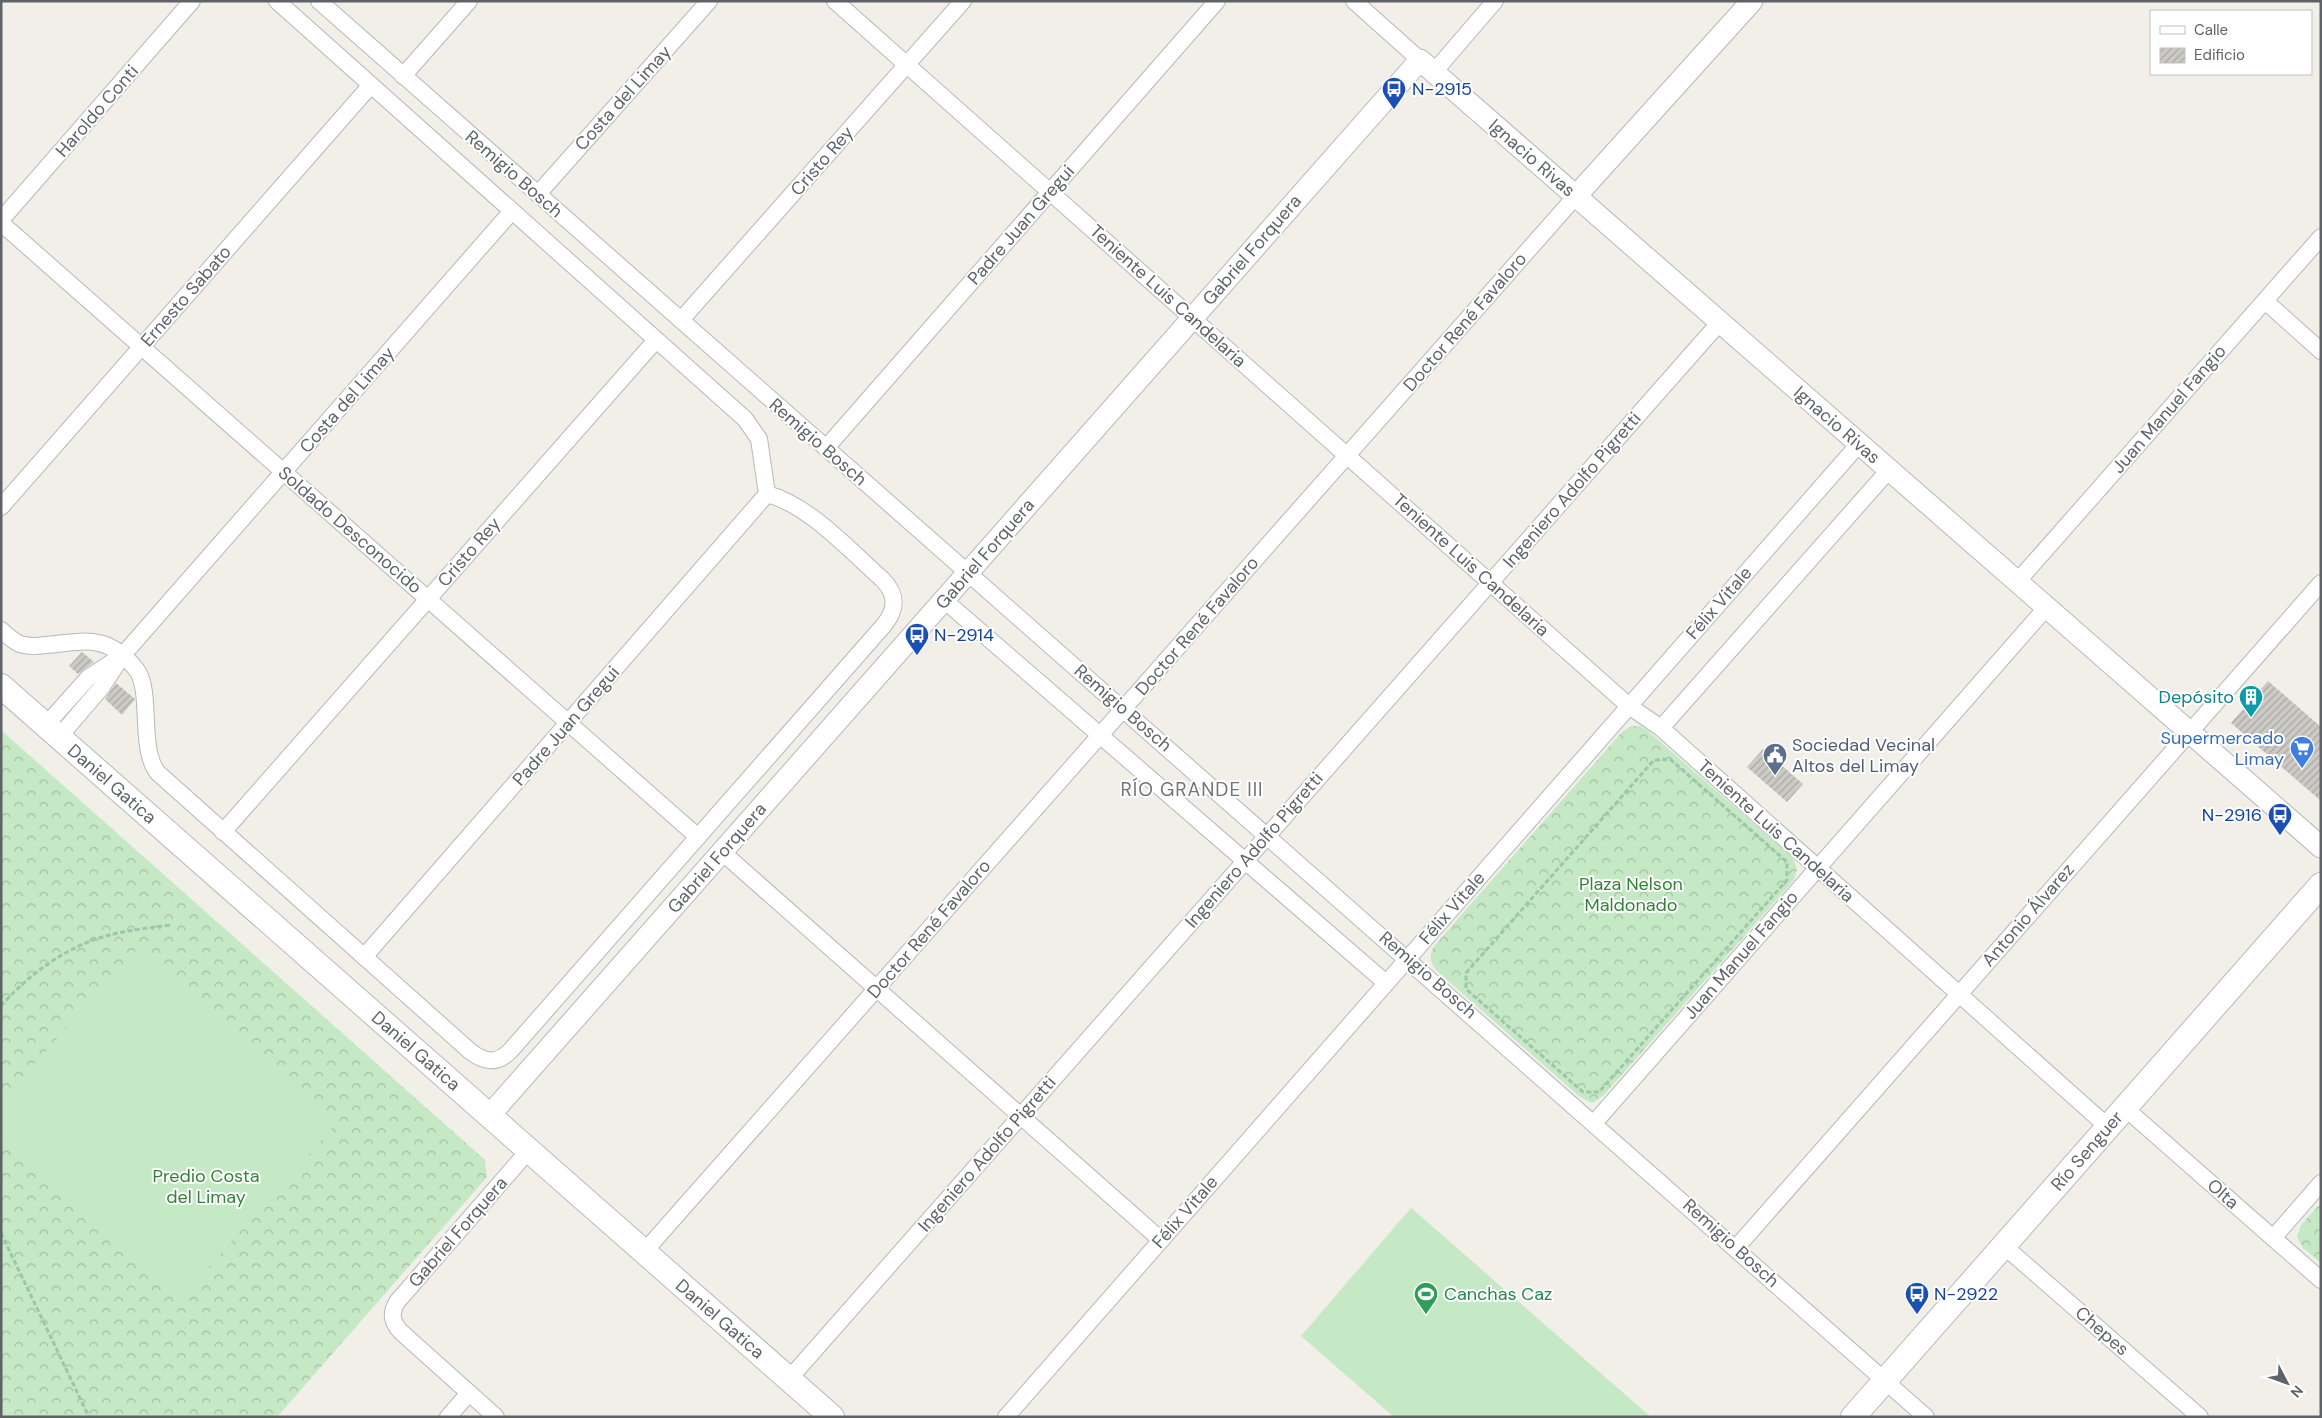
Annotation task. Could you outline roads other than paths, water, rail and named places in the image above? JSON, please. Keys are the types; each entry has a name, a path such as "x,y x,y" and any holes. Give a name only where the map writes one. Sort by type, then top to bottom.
{"main road":[{"name":"Daniel Gatica","path":"1,686 832,1417"},
{"name":"Río Senguer","path":"1853,1417 2321,885"}],"street":[{"name":"Haroldo Conti","path":"1,222 192,1"},
{"name":"Remigio Bosch","path":"277,1 745,419 756,432 762,447 767,494"},
{"name":"Remigio Bosch","path":"318,1 968,573 1409,957 1926,1417"},
{"path":"404,76 469,1"},
{"name":"Costa del Limay","path":"538,194 709,1"},
{"name":"Teniente Luis Candelaria","path":"835,1 1629,706 1661,728 2108,1127"},
{"name":"Cristo Rey","path":"681,320 963,1"},
{"name":"Padre Juan Gregui","path":"826,448 1217,1"},
{"name":"Ignacio Rivas","path":"1354,1 2321,847"},
{"name":"Gabriel Forquera","path":"489,1116 1192,318 1427,66 1495,1"},
{"name":"Doctor René Favaloro","path":"644,1252 1576,196 1752,1"},
{"name":"Ernesto Sabato","path":"1,507 371,85"},
{"name":"Costa del Limay","path":"52,731 88,678 122,656 512,212"},
{"name":"Soldado Desconocido","path":"1,222 698,837"},
{"name":"Juan Manuel Fangio","path":"2017,582 2321,237"},
{"path":"2265,301 2321,351"},
{"name":"Ingeniero Adolfo Pigretti","path":"789,1379 1720,322"},
{"name":"Cristo Rey","path":"223,832 656,340"},
{"name":"Félix Vitale","path":"1006,1417 1859,444"},
{"path":"1661,728 1889,470"},
{"name":"Padre Juan Gregui","path":"364,957 767,494"},
{"name":"Gabriel Forquera","path":"494,1061 500,1059 511,1050 892,614 894,599 892,592 882,579 804,511 790,502 767,494"},
{"name":"Antonio Álvarez","path":"1736,1248 2321,583"},
{"name":"Remigio Bosch","path":"944,600 1386,983"},
{"name":"Juan Manuel Fangio","path":"1595,1122 2046,608"},
{"name":"Daniel Gatica","path":"1,630 15,641 26,646 96,641 107,644 122,656 137,670 141,681 150,756 154,768 223,832 476,1056 487,1061 494,1061"},
{"path":"722,852 1160,1240"},
{"name":"Olta","path":"2125,1108 2321,1280"},
{"name":"Gabriel Forquera","path":"469,1393 401,1332 393,1321 392,1316 397,1302 529,1150"},
{"path":"2273,1238 2321,1183"},
{"name":"Chepes","path":"2004,1246 2200,1417"},
{"path":"448,1417 469,1393 496,1417"}],"place":[{"name":"N-2915","path":"1394,110"},
{"name":"N-2914","path":"917,656"},
{"name":"Depósito","path":"2251,718"},
{"name":"Supermercado Limay","path":"2302,769"},
{"name":"Sociedad Vecinal Altos del Limay","path":"1775,776"},
{"name":"N-2916","path":"2280,836"},
{"name":"Canchas Caz","path":"1426,1315"},
{"name":"N-2922","path":"1917,1315"}],"district":[{"name":"RÍO GRANDE III","path":"1192,789"}],"park label":[{"name":"Plaza Nelson Maldonado","path":"1631,894"},
{"name":"Predio Costa del Limay","path":"206,1186"}]}
